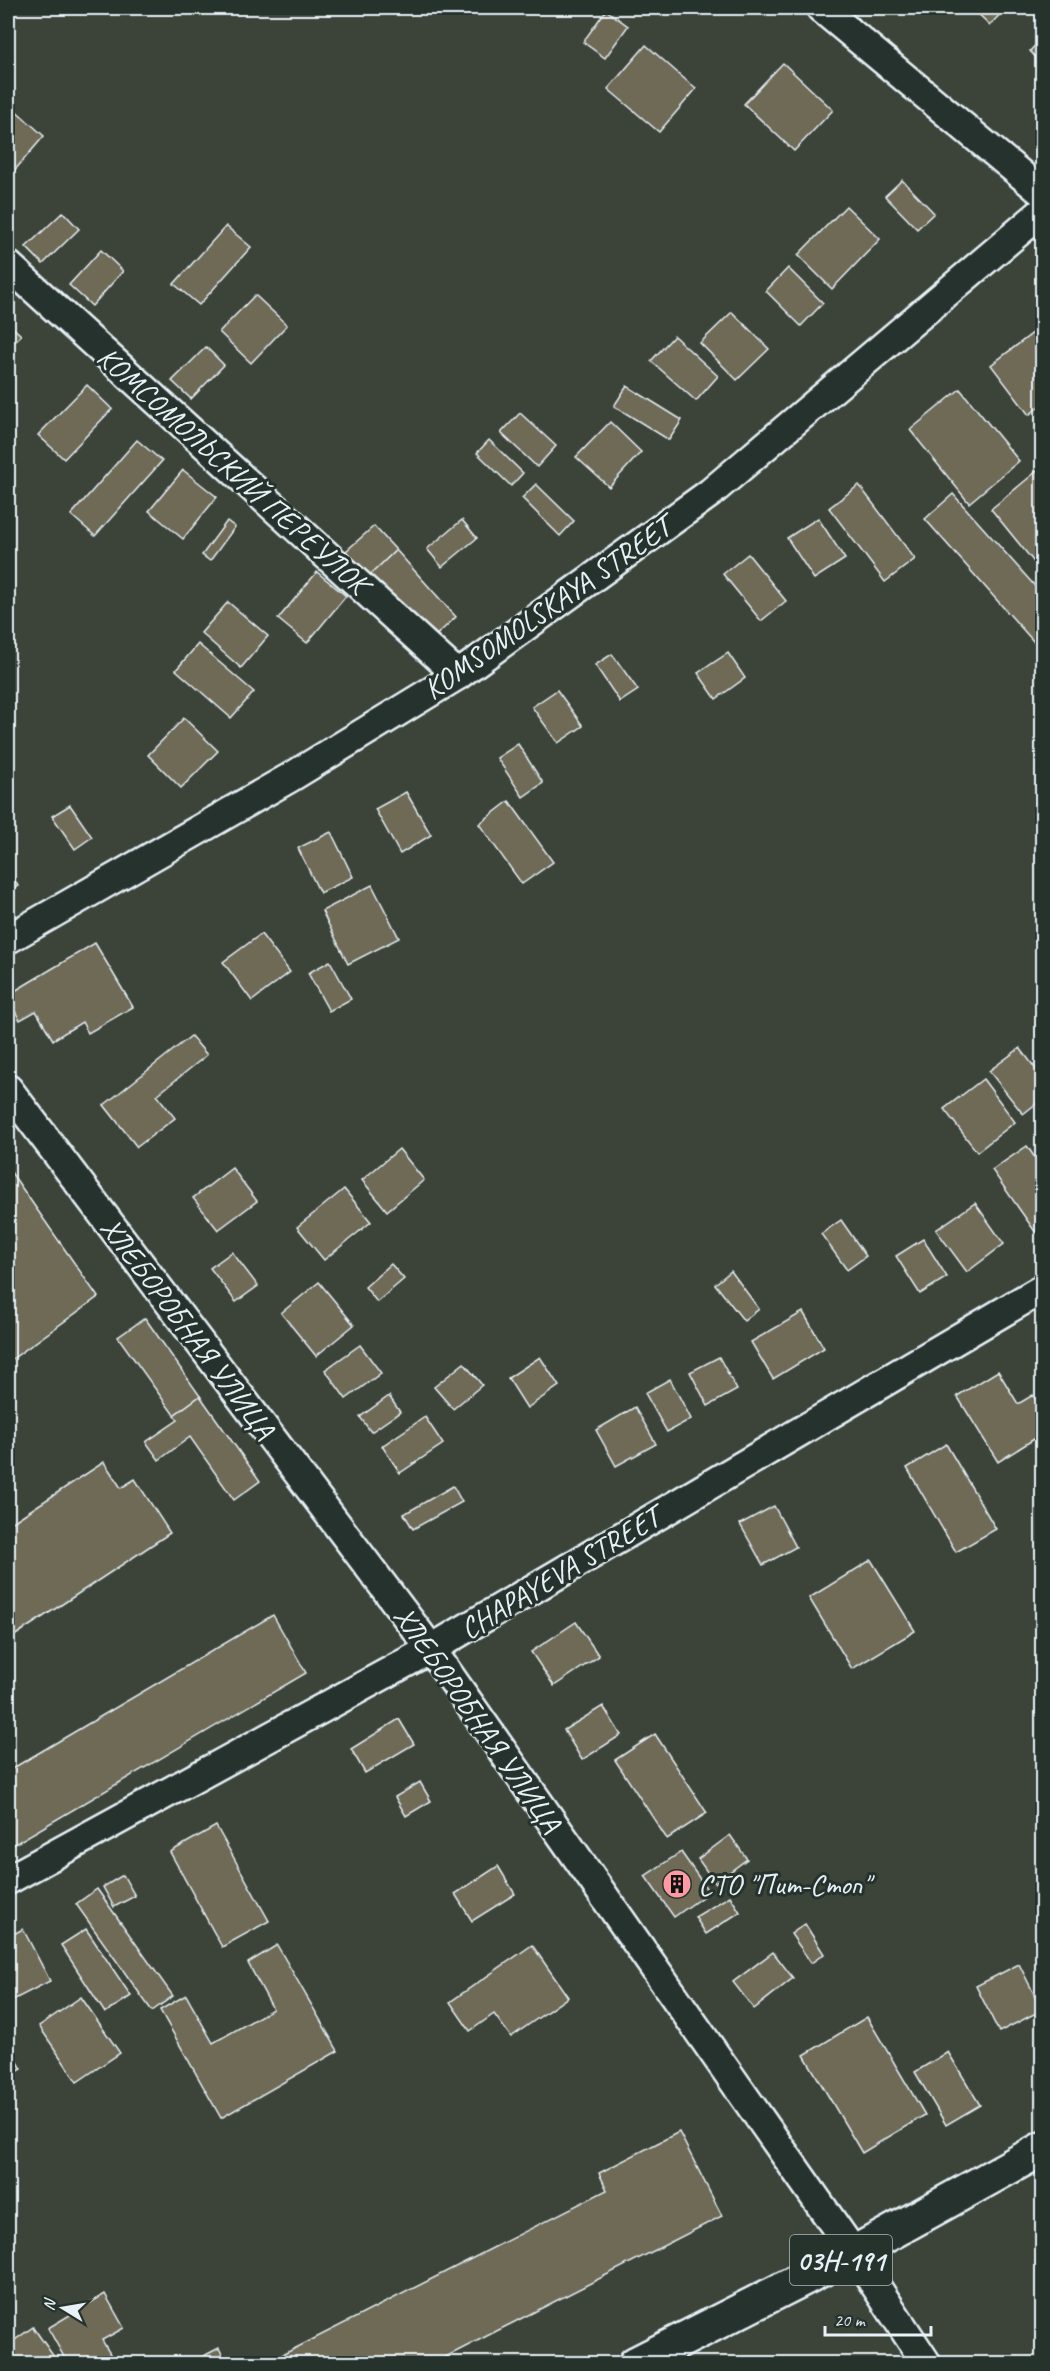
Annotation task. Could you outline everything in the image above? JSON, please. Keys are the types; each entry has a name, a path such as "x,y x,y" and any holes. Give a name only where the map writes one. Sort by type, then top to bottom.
{"main road":[{"name":"03Н-191","path":"635,2364 854,2253 1042,2149"}],"street":[{"path":"821,8 1042,192"},
{"name":"KOMSOMOLSKAYA STREET","path":"8,939 291,777 458,675 710,493 1042,212"},
{"name":"КОМСОМОЛЬСКИЙ ПЕРЕУЛОК","path":"8,265 458,675"},
{"name":"ХЛЕБОРОБНАЯ УЛИЦА","path":"8,1089 431,1649 854,2253 927,2364"},
{"name":"CHAPAYEVA STREET","path":"8,1880 431,1649 1042,1289"}],"building":[{"path":"972,8 1006,8 990,25"},
{"path":"606,10 628,26 605,58 583,42"},
{"path":"1042,38 1042,64 1030,51"},
{"path":"646,45 696,89 659,132 608,89"},
{"path":"783,63 833,110 794,151 744,104"},
{"path":"13,108 44,136 8,178 8,115"},
{"path":"902,180 934,213 917,229 885,196"},
{"path":"846,206 880,239 832,289 798,255"},
{"path":"63,212 79,229 43,264 26,247"},
{"path":"226,226 251,247 199,305 174,284"},
{"path":"101,250 123,271 92,306 69,285"},
{"path":"788,268 823,303 801,326 766,291"},
{"path":"255,295 287,325 251,363 219,332"},
{"path":"732,312 769,349 737,380 700,343"},
{"path":"8,323 21,335 8,349"},
{"path":"1042,326 1042,404 1029,415 991,365"},
{"path":"674,336 718,376 696,401 651,361"},
{"path":"206,347 224,365 191,399 172,381"},
{"path":"87,385 112,409 64,459 38,435"},
{"path":"627,386 682,420 669,440 614,406"},
{"path":"960,389 1019,461 969,503 910,430"},
{"path":"520,413 556,446 537,467 501,433"},
{"path":"610,422 641,452 609,487 576,457"},
{"path":"137,440 162,461 95,536 71,515"},
{"path":"489,440 523,473 511,486 477,453"},
{"path":"183,470 217,497 183,539 149,511"},
{"path":"1037,471 1042,477 1042,572 991,509"},
{"path":"536,484 574,521 560,536 522,498"},
{"path":"859,485 915,559 885,582 829,508"},
{"path":"953,494 1042,594 1042,651 925,519"},
{"path":"818,518 845,559 814,579 787,538"},
{"path":"462,520 477,538 442,567 427,549"},
{"path":"227,521 235,527 210,561 202,555"},
{"path":"374,526 396,550 369,576 346,551"},
{"path":"396,550 456,617 429,642 369,576"},
{"path":"748,554 786,601 761,621 723,574"},
{"path":"317,572 346,596 307,643 278,619"},
{"path":"228,602 268,636 241,668 201,633"},
{"path":"198,644 254,692 231,718 176,670"},
{"path":"728,653 745,678 716,699 698,673"},
{"path":"612,654 638,690 620,702 595,665"},
{"path":"557,690 583,726 558,743 532,707"},
{"path":"184,718 218,751 181,788 148,755"},
{"path":"518,744 543,783 523,797 497,758"},
{"path":"406,792 431,835 400,854 375,809"},
{"path":"509,801 553,862 522,884 479,824"},
{"path":"70,805 92,837 75,849 52,816"},
{"path":"331,832 353,877 320,893 298,848"},
{"path":"8,869 18,886 8,892"},
{"path":"372,885 399,938 348,964 322,911"},
{"path":"261,934 290,972 252,1001 223,962"},
{"path":"95,943 133,1007 88,1033 82,1022 53,1040 36,1011 20,1020 8,995"},
{"path":"330,961 351,999 329,1011 308,973"},
{"path":"191,1036 207,1055 157,1095 175,1118 137,1147 104,1105"},
{"path":"1020,1048 1042,1077 1042,1099 1023,1114 989,1071"},
{"path":"983,1079 1015,1122 977,1152 944,1109"},
{"path":"1027,1146 1042,1168 1042,1229 1036,1233 992,1170"},
{"path":"399,1149 424,1180 387,1211 362,1180"},
{"path":"8,1168 98,1297 8,1362"},
{"path":"232,1168 257,1201 218,1230 193,1198"},
{"path":"344,1189 371,1222 324,1260 297,1227"},
{"path":"975,1203 1004,1244 967,1272 936,1230"},
{"path":"841,1220 866,1256 847,1270 821,1234"},
{"path":"923,1239 947,1277 920,1294 896,1256"},
{"path":"232,1252 258,1286 236,1302 210,1268"},
{"path":"391,1264 404,1279 377,1302 365,1287"},
{"path":"731,1271 759,1309 744,1321 715,1284"},
{"path":"319,1282 354,1325 316,1356 281,1313"},
{"path":"803,1312 824,1348 773,1379 751,1342"},
{"path":"145,1318 200,1396 174,1415 118,1337"},
{"path":"360,1345 381,1373 346,1399 325,1370"},
{"path":"540,1357 559,1386 527,1408 508,1378"},
{"path":"719,1357 737,1390 708,1406 690,1372"},
{"path":"464,1363 482,1385 453,1409 434,1387"},
{"path":"998,1371 1018,1404 1033,1395 1042,1410 1042,1434 998,1462 957,1396"},
{"path":"670,1379 691,1419 667,1432 645,1393"},
{"path":"200,1396 260,1481 234,1500 190,1437 159,1460 146,1442 178,1420 174,1415"},
{"path":"389,1396 400,1412 371,1432 360,1417"},
{"path":"635,1407 656,1444 616,1466 596,1430"},
{"path":"425,1417 443,1444 400,1473 382,1446"},
{"path":"946,1444 996,1529 956,1552 907,1468"},
{"path":"104,1462 121,1488 135,1479 170,1533 8,1640 8,1525"},
{"path":"453,1486 462,1502 413,1529 404,1514"},
{"path":"774,1506 796,1547 763,1565 740,1524"},
{"path":"871,1560 915,1631 852,1669 809,1598"},
{"path":"273,1615 306,1673 8,1848 8,1771"},
{"path":"576,1622 599,1656 554,1686 531,1652"},
{"path":"603,1706 621,1735 582,1760 564,1730"},
{"path":"399,1719 414,1744 365,1773 351,1749"},
{"path":"655,1734 707,1813 667,1839 615,1760"},
{"path":"420,1782 431,1801 406,1816 395,1797"},
{"path":"216,1826 269,1921 222,1947 170,1852"},
{"path":"730,1835 747,1859 715,1883 698,1859"},
{"name":"СТО \"Пит-Стоп\"","path":"681,1852 709,1892 674,1917 645,1876"},
{"path":"498,1866 515,1894 472,1921 455,1894"},
{"path":"123,1875 135,1896 114,1907 103,1887"},
{"path":"97,1889 173,1996 152,2011 76,1904"},
{"path":"730,1896 740,1912 706,1934 695,1917"},
{"path":"805,1924 824,1954 811,1963 791,1934"},
{"path":"23,1929 50,1981 9,2002 8,1937"},
{"path":"86,1929 131,1996 105,2013 61,1945"},
{"path":"277,1945 338,2051 221,2118 160,2010 186,1995 213,2043 273,2009 248,1963"},
{"path":"532,1945 568,1997 511,2037 494,2014 470,2031 450,2002"},
{"path":"773,1952 793,1978 754,2009 733,1982"},
{"path":"1019,1964 1042,2010 999,2032 976,1986"},
{"path":"81,1997 120,2053 77,2082 39,2026"},
{"path":"867,2017 925,2115 862,2153 804,2055"},
{"path":"8,2045 22,2069 8,2077"},
{"path":"948,2052 980,2105 946,2125 915,2072"},
{"path":"679,2132 722,2216 432,2364 269,2364 268,2362 607,2190 599,2173"},
{"path":"105,2294 124,2328 102,2340 114,2361 110,2364 68,2364 48,2328"},
{"path":"33,2327 59,2364 15,2364 8,2353 8,2345"},
{"path":"219,2348 227,2364 188,2364"}],"place":[{"name":"СТО \"Пит-Стоп\"","path":"677,1884"}]}
